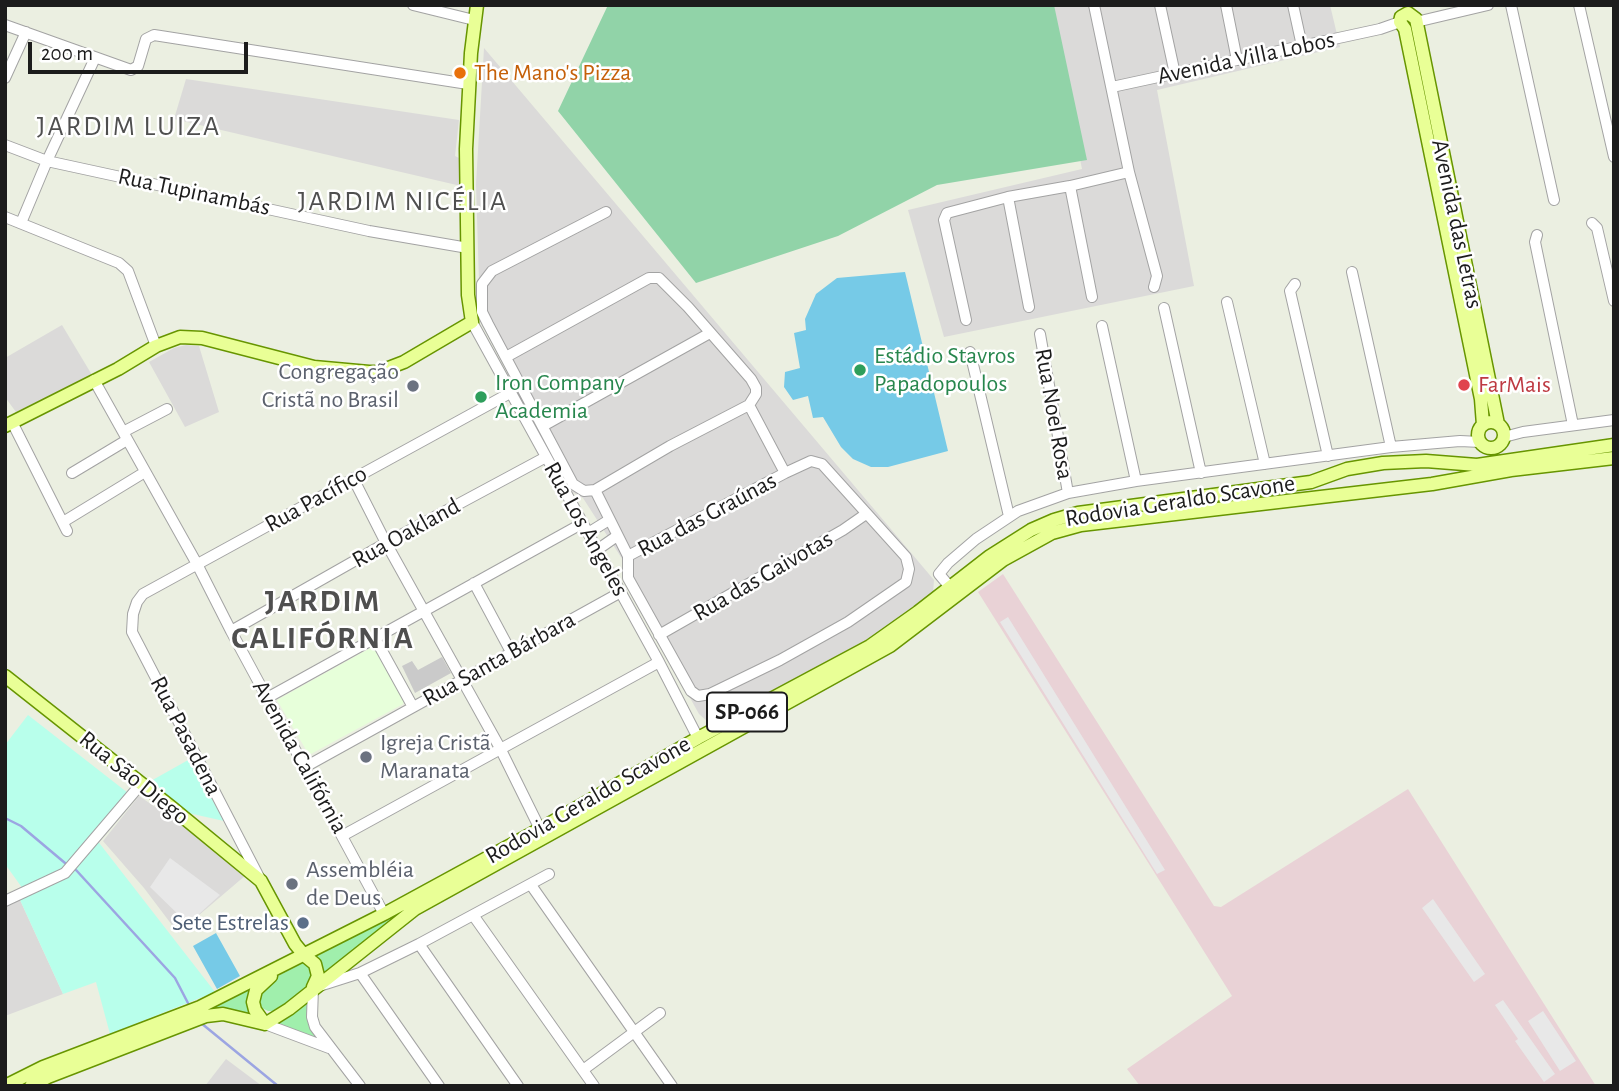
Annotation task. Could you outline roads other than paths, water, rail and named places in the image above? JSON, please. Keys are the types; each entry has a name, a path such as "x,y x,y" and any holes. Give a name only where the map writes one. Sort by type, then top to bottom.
{"main road":[{"path":"8,424 118,369 156,346 180,337 190,337 314,367 351,372 378,372 423,352 472,322 468,295 466,149 468,84 477,5"},
{"name":"Avenida das Letras","path":"1408,18 1502,432"},
{"name":"Avenida das Letras","path":"1408,18 1481,399 1480,436"},
{"path":"1469,465 1480,436 1490,422 1502,432 1514,464"},
{"path":"1480,436 1491,448 1499,446 1502,432"},
{"name":"Rodovia Geraldo Scavone","path":"265,1024 289,1009 415,909 890,646 1003,560 1042,537 1082,525 1432,484 1514,464 1614,445"},
{"name":"Rodovia Geraldo Scavone","path":"5,1086 43,1067 200,1007 384,914 540,829 698,738 870,646 989,556 1042,525 1067,516 1311,482 1347,469 1383,463 1426,461 1469,465 1614,458"},
{"path":"1426,461 1432,471 1432,484"},
{"path":"1382,489 1375,477 1377,469 1383,463"},
{"name":"Rua São Diego","path":"5,676 141,784 242,859 261,881 304,955"},
{"path":"304,955 318,969 313,988"},
{"path":"265,1024 255,1010 253,1002 256,990 290,961"},
{"path":"31,1086 206,1016 223,1014 265,1024"}],"street":[{"path":"413,5 474,20"},
{"path":"1094,5 1129,172 1157,276 1154,287"},
{"path":"1160,5 1175,74"},
{"path":"1226,5 1237,61"},
{"path":"1293,5 1302,46"},
{"name":"Avenida Villa Lobos","path":"1112,87 1380,29 1408,18 1436,17 1488,5"},
{"path":"1511,5 1554,200"},
{"path":"1579,5 1614,157"},
{"path":"5,25 125,69 135,69 146,39 158,36 468,84"},
{"path":"5,78 26,32"},
{"path":"21,223 95,58"},
{"name":"Rua Tupinambás","path":"5,145 47,161 369,231 468,248"},
{"path":"967,320 945,216 953,210 1129,172"},
{"path":"1070,186 1092,297"},
{"path":"1008,197 1029,307"},
{"path":"506,357 649,278 654,278 663,281 751,379 756,388 755,398 749,405 670,446 595,490 584,491 573,484 484,318 481,303 482,284 492,271 606,212"},
{"path":"5,217 119,263 128,271 156,346"},
{"path":"1592,223 1597,228 1614,301"},
{"path":"1537,235 1535,243 1573,425"},
{"path":"1352,272 1391,447"},
{"path":"1295,284 1290,291 1328,456"},
{"path":"1227,302 1265,464"},
{"path":"1164,308 1201,472"},
{"name":"Rua Los Angeles","path":"472,322 698,738"},
{"path":"1102,326 1136,481"},
{"path":"543,426 710,333"},
{"name":"Rua Noel Rosa","path":"1040,334 1068,493"},
{"path":"970,352 1009,516"},
{"name":"Avenida Califórnia","path":"94,380 197,564 384,914"},
{"name":"Rua Pacífico","path":"133,614 143,594 510,393"},
{"path":"749,405 785,473"},
{"path":"72,473 167,409"},
{"path":"1502,432 1523,432 1614,419"},
{"path":"8,424 65,526 145,472"},
{"path":"950,587 939,574 976,539 1026,507 1068,493 1201,472 1391,447 1460,441 1480,436"},
{"name":"Rua Oakland","path":"231,631 546,457"},
{"name":"Rua das Graúnas","path":"628,556 809,461 820,462 866,514"},
{"path":"353,478 500,748 540,829"},
{"path":"595,490 628,556 628,578 691,691 698,696 710,694 769,666 848,622 906,582 909,569 906,557 866,514"},
{"name":"Rua das Gaivotas","path":"659,635 843,530 866,514"},
{"path":"267,698 376,640 474,583 586,528 609,520"},
{"path":"597,550 617,536"},
{"path":"474,583 510,652"},
{"name":"Rua Santa Bárbara","path":"305,767 621,592"},
{"name":"Rua Pasadena","path":"133,614 132,632 242,859"},
{"path":"376,640 413,707"},
{"path":"342,836 659,662"},
{"path":"5,901 65,873 141,784"},
{"path":"360,1086 315,1027 312,1017 313,988 360,973 549,874"},
{"path":"531,885 672,1086"},
{"path":"473,915 594,1086"},
{"path":"419,944 518,1086"},
{"path":"360,973 439,1086"},
{"path":"583,1070 660,1013"},
{"path":"265,1024 330,1048"}],"waterway":[{"path":"5,818 21,826 65,863"},
{"path":"76,870 175,978 190,1007"},
{"path":"201,1023 278,1086"}],"place":[{"name":"The Mano's Pizza","path":"460,73"},
{"name":"Estádio Stavros Papadopoulos","path":"860,370"},
{"name":"FarMais","path":"1464,385"},
{"name":"Congregação Cristã no Brasil","path":"413,386"},
{"name":"Iron Company Academia","path":"481,397"},
{"name":"Igreja Cristã Maranata","path":"366,757"},
{"name":"Assembléia de Deus","path":"292,884"},
{"name":"Sete Estrelas","path":"303,923"}],"district":[{"name":"JARDIM LUIZA","path":"129,127"},
{"name":"JARDIM NICÉLIA","path":"403,202"},
{"name":"JARDIM CALIFÓRNIA","path":"323,620"}]}
